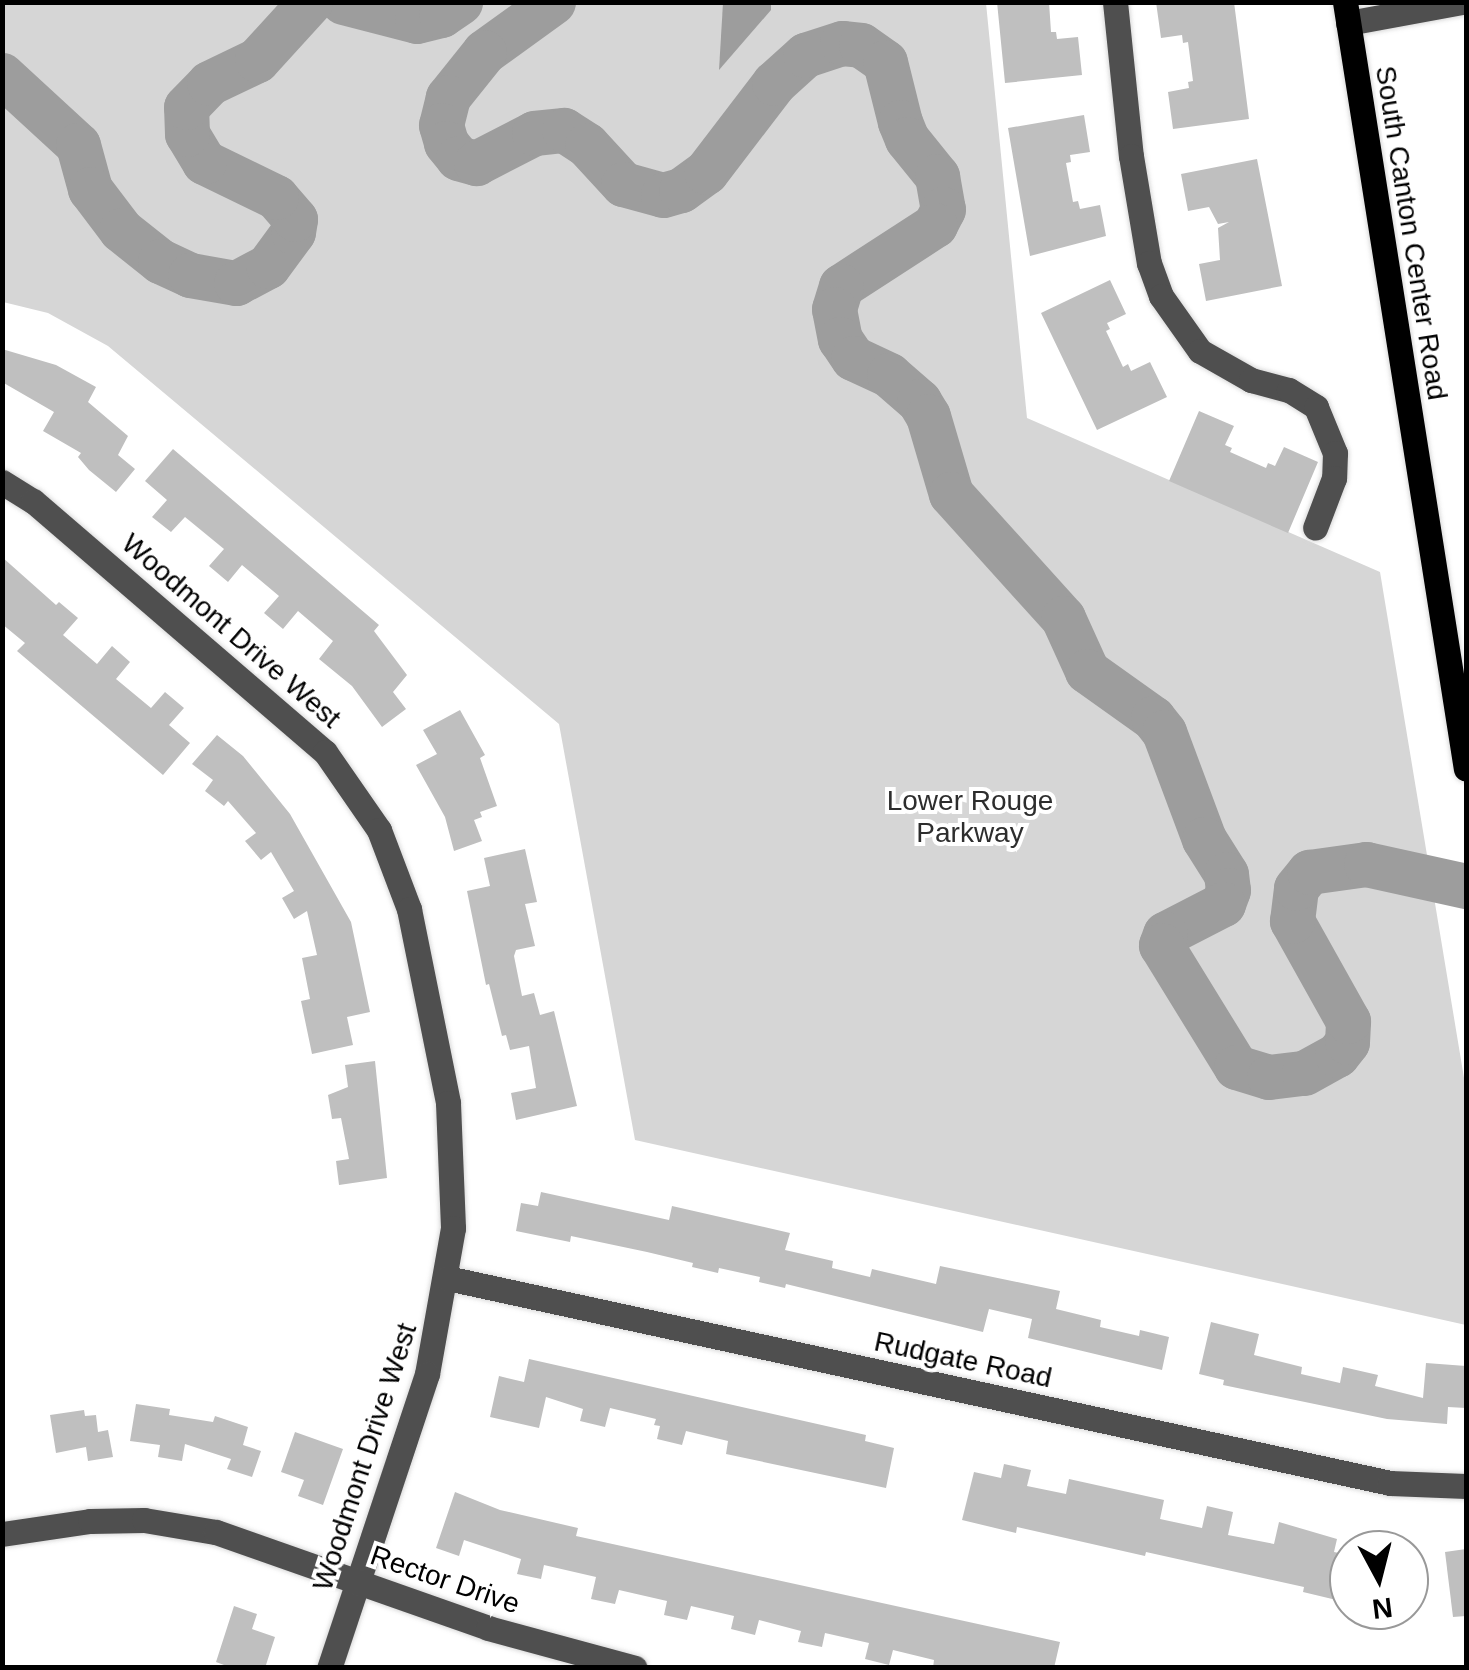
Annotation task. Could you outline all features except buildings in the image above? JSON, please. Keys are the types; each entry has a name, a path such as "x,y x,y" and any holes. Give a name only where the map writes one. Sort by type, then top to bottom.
{"main road":[{"name":"South Canton Center Road","path":"1346,12 1466,769"}],"street":[{"path":"1115,2 1131,156 1150,263 1160,296 1200,352 1252,380 1289,390 1316,407 1335,453 1334,478 1316,528"},
{"path":"1346,12 1462,2"},
{"name":"Woodmont Drive West","path":"2,482 33,500 303,730 345,776 380,830 409,909 448,1103 455,1190 448,1278 428,1374 329,1668"},
{"name":"Rudgate Road","path":"448,1278 1390,1483 1466,1486"},
{"name":"Rector Drive","path":"2,1534 90,1521 175,1524 216,1532 488,1628 634,1668"}],"green space":[{"name":"Lower Rouge Parkway","path":"3,3 986,3 1027,418 1380,572 1466,1090 1466,1325 635,1140 559,724 108,346 48,313 3,302"}],"shaded area":[{"path":"723,3 771,3 771,10 719,70"}],"waterway":[{"path":"2,75 78,145 90,189 121,230 160,261 190,275 236,283 268,266 293,232 295,219 276,197 204,162 187,134 186,107 209,83 257,60 310,2"},
{"path":"343,2 417,21 441,15 460,2"},
{"path":"553,2 484,52 448,97 441,125 446,143 458,158 476,163 534,133 564,130 587,145 623,184 663,195 681,190 706,172 774,83 805,55 842,43 861,45 885,62 900,122 907,139 937,176 943,209 935,225 841,286 834,309 840,339 853,358 889,375 919,401 928,416 951,494 1063,618 1087,671 1153,718 1164,732 1204,839 1226,874 1228,890 1223,904 1165,934 1161,945 1236,1067 1269,1077 1304,1073 1337,1055 1347,1042 1348,1021 1292,921 1296,888 1309,872 1366,864 1466,886"}]}
